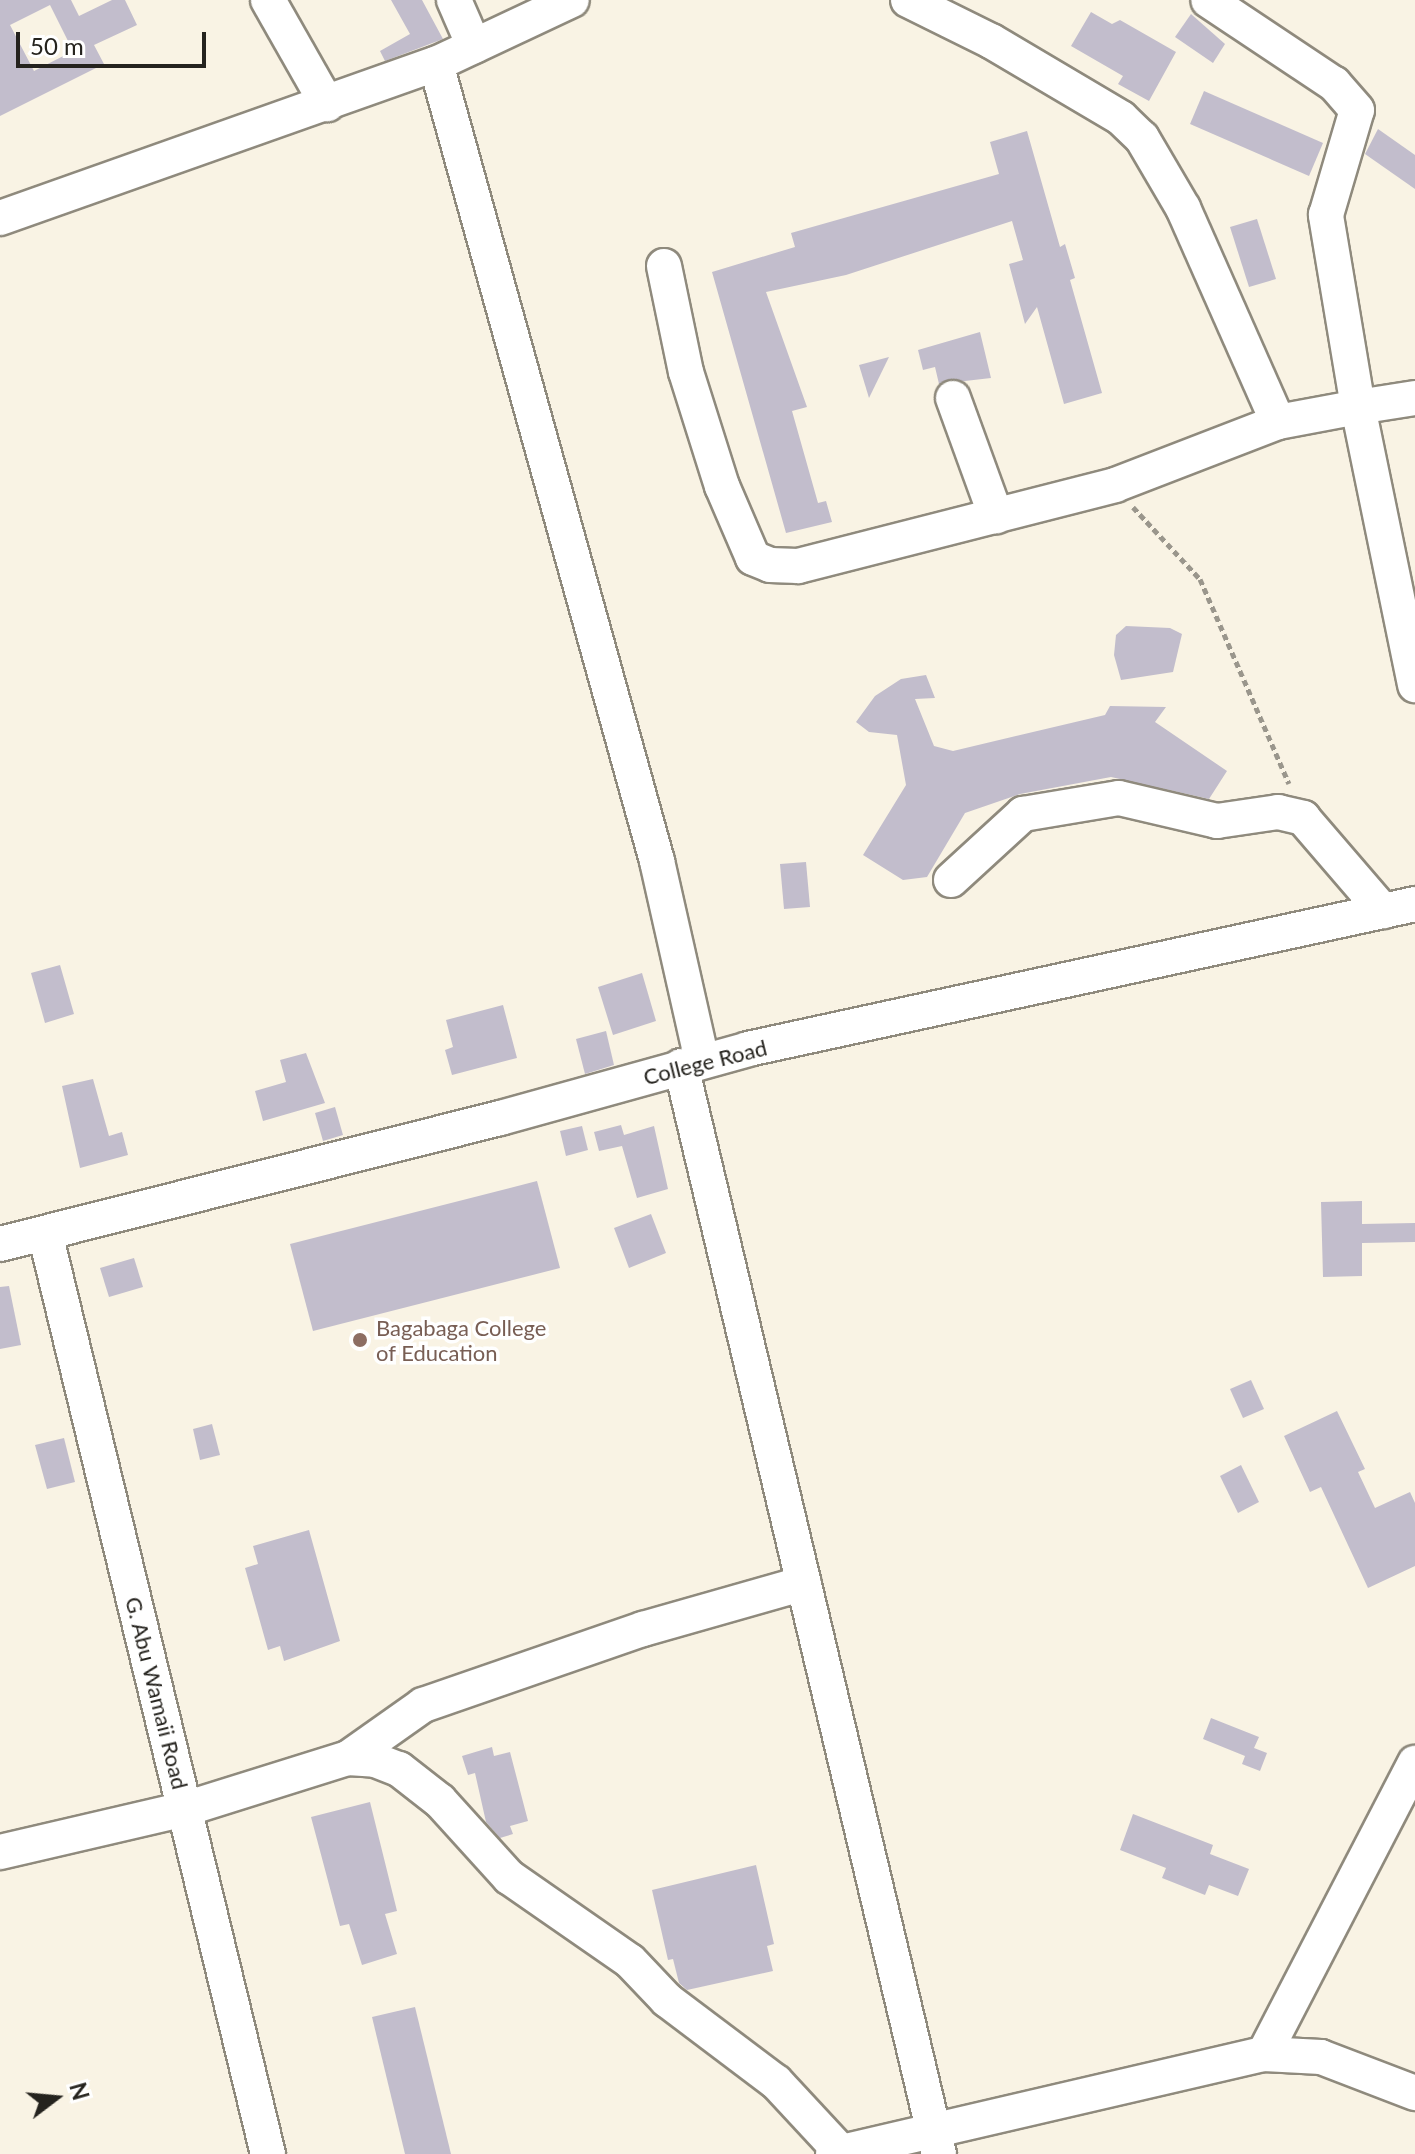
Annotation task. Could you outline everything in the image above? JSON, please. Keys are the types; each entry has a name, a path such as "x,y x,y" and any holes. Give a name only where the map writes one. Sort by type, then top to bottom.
{"street":[{"path":"268,0 327,104"},
{"path":"454,0 474,46"},
{"path":"0,218 436,64 572,0"},
{"path":"908,0 991,41 1121,118 1142,138 1183,208 1278,422"},
{"path":"1208,0 1334,84 1357,110 1326,215 1358,407 1415,685"},
{"path":"436,64 657,861 692,1064 804,1583 936,2144"},
{"path":"664,266 686,372 735,522 753,558 770,565 798,566 1115,485 1278,422 1415,398"},
{"path":"953,398 996,516"},
{"path":"951,880 1023,814 1119,798 1217,821 1278,812 1303,818 1399,907"},
{"name":"College Road","path":"0,1244 256,1175 500,1118 692,1064 1399,907"},
{"name":"G. Abu Wamaii Road","path":"45,1233 268,2154"},
{"path":"0,1852 185,1809 348,1758 423,1705 643,1629 804,1583"},
{"path":"348,1758 399,1769 430,1793 509,1877 630,1961 667,2000 776,2082 837,2153 936,2144 1264,2054 1321,2057 1415,2093"},
{"path":"1264,2054 1415,1763"}],"path":[{"path":"1115,485 1200,579 1303,818"}],"building":[{"path":"0,0 71,0 79,16 112,0 125,0 137,25 94,45 104,64 0,116","holes":["50,5 73,51 34,71 10,25"]},
{"path":"391,0 422,0 443,39 385,61 380,51 410,34"},
{"path":"1091,12 1112,24 1120,20 1176,52 1149,101 1118,84 1123,76 1071,46"},
{"path":"1191,14 1225,44 1213,63 1175,37"},
{"path":"1204,91 1323,143 1309,176 1190,124"},
{"path":"1378,129 1415,155 1415,189 1365,154"},
{"path":"1027,131 1060,247 1065,244 1075,278 1070,280 1102,393 1064,404 1037,307 1025,324 1009,264 1023,260 1012,221 846,275 766,292 807,407 792,411 818,503 826,501 832,522 786,533 712,272 795,247 791,233 999,174 990,142"},
{"path":"1257,219 1276,279 1249,287 1230,227"},
{"path":"980,332 991,378 939,384 935,367 923,370 918,350"},
{"path":"889,357 869,398 859,365"},
{"path":"1126,626 1170,628 1182,634 1173,672 1121,680 1114,655 1116,635"},
{"path":"926,675 935,698 915,699 934,746 953,751 1105,715 1110,706 1166,707 1155,722 1227,771 1209,799 1111,777 1020,794 965,813 927,877 903,880 863,855 906,785 897,735 869,732 856,722 875,696 901,679"},
{"path":"806,862 810,907 784,909 780,864"},
{"path":"60,965 74,1014 45,1023 31,973"},
{"path":"642,973 656,1021 613,1035 598,987"},
{"path":"503,1005 517,1058 452,1075 445,1050 453,1047 446,1020"},
{"path":"606,1031 614,1065 585,1074 576,1039"},
{"path":"306,1053 325,1103 263,1121 255,1091 286,1082 280,1060"},
{"path":"93,1079 109,1136 122,1132 128,1155 80,1168 62,1086"},
{"path":"335,1107 343,1135 323,1141 315,1113"},
{"path":"621,1125 624,1135 654,1126 668,1189 637,1198 622,1146 599,1151 594,1132"},
{"path":"582,1126 588,1150 566,1156 560,1131"},
{"path":"537,1181 560,1268 313,1331 290,1244"},
{"path":"1362,1201 1362,1224 1415,1223 1415,1242 1362,1243 1362,1276 1323,1277 1321,1202"},
{"path":"651,1214 666,1253 629,1268 614,1228"},
{"path":"134,1258 143,1287 109,1297 100,1268"},
{"path":"9,1286 21,1345 0,1349 0,1287"},
{"path":"1251,1380 1264,1409 1243,1418 1230,1389"},
{"path":"1337,1411 1365,1469 1358,1472 1375,1508 1410,1492 1415,1503 1415,1566 1368,1588 1321,1487 1310,1492 1284,1436"},
{"path":"212,1424 220,1455 200,1460 193,1429"},
{"path":"64,1438 75,1482 47,1489 35,1445"},
{"path":"1241,1465 1259,1502 1238,1513 1220,1476"},
{"path":"309,1530 340,1641 284,1661 280,1646 268,1650 245,1568 258,1564 253,1546"},
{"path":"1211,1718 1259,1737 1254,1748 1267,1753 1260,1771 1242,1764 1245,1756 1203,1739"},
{"path":"492,1747 494,1756 510,1752 528,1821 510,1826 513,1834 500,1838 486,1822 475,1773 468,1775 462,1756"},
{"path":"370,1802 397,1911 385,1914 397,1954 362,1965 349,1924 340,1926 311,1817"},
{"path":"1133,1814 1213,1845 1210,1854 1249,1869 1238,1896 1209,1885 1205,1895 1162,1878 1166,1868 1120,1850"},
{"path":"756,1865 774,1944 767,1946 773,1971 687,1990 679,1983 673,1959 668,1960 652,1890"},
{"path":"415,2007 451,2154 405,2154 372,2017"}],"place":[{"name":"Bagabaga College of Education","path":"360,1340"}]}
